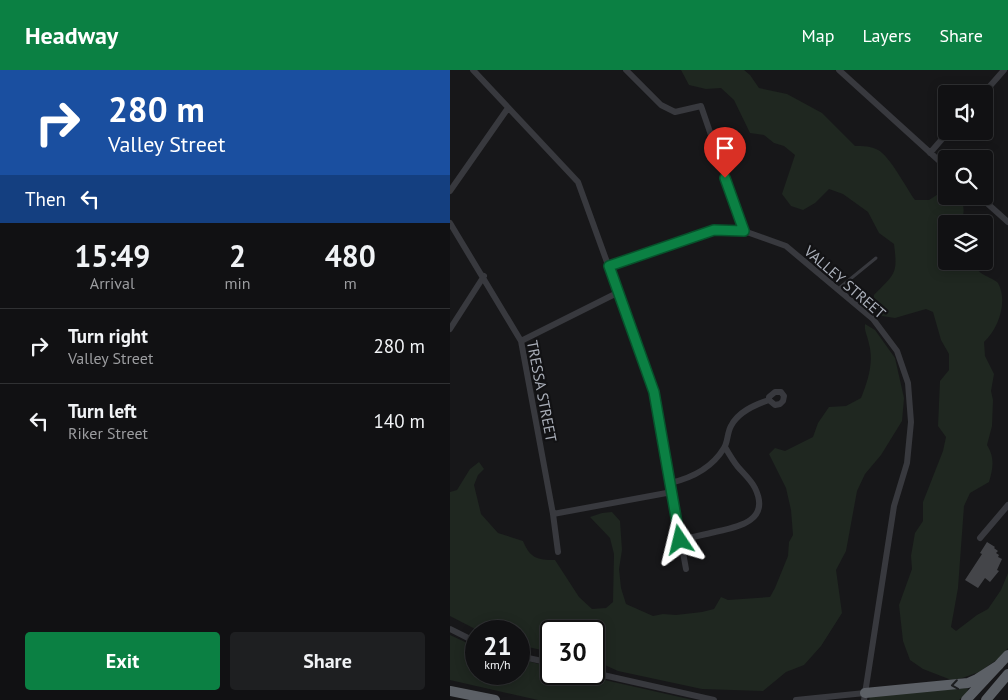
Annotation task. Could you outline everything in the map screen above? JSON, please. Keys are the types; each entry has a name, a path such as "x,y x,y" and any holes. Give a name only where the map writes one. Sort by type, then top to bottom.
{"highway":[{"path":"966,700 1008,655"},
{"path":"865,697 968,683 999,665"},
{"path":"986,700 1007,675"},
{"path":"450,692 477,700"},
{"path":"450,692 495,700"}],"street":[{"path":"473,70 578,182 654,392 686,569"},
{"path":"626,70 661,105 675,112 701,106 744,231"},
{"path":"840,70 938,160"},
{"path":"991,85 1004,70"},
{"path":"450,190 508,108"},
{"path":"930,153 941,140"},
{"path":"990,205 1007,220"},
{"name":"TRESSA STREET","path":"450,223 484,276 521,340 553,514 558,552"},
{"name":"VALLEY STREET","path":"609,266 714,230 744,231 786,246 873,320 897,351 908,383 911,422 907,463 894,506 865,697"},
{"path":"450,329 484,276"},
{"path":"521,340 617,293"},
{"path":"670,483 686,480 700,473 725,447 731,425 740,414 769,400"},
{"path":"680,540 737,528 750,522 756,515 759,507 755,488 733,461 725,447"},
{"path":"553,514 672,492"},
{"path":"980,538 1008,506"},
{"path":"450,629 465,636"},
{"path":"605,675 714,700"},
{"path":"796,700 865,697"}],"lane":[{"path":"837,290 876,258"}],"shaded area":[{"path":"681,70 744,70 759,88 787,94 822,113 855,146 873,148 882,153 915,200 929,200 938,194 938,205 963,205 963,215 938,215 938,270 978,270 998,283 1002,298 998,322 984,342 985,356 994,374 991,391 993,400 992,426 987,445 991,454 992,468 989,482 970,493 964,506 958,588 951,627 956,631 988,609 1001,590 1008,573 1008,648 998,659 979,672 954,681 923,669 910,660 903,641 899,605 912,569 911,556 915,533 923,521 923,502 943,451 946,437 938,426 940,381 949,370 949,354 941,340 933,312 926,309 895,318 882,316 874,306 874,295 891,277 895,268 894,244 879,233 868,212 843,194 829,189 815,203 803,210 791,206 782,194 795,155 784,146 774,143 764,135 750,133 734,100 721,88 706,89 689,85"},
{"path":"865,324 875,330 895,358 904,398 902,421 881,455 865,474 857,491 846,551 836,570 842,613 821,646 804,665 786,672 763,691 702,689 618,671 605,665 605,620 540,620 540,650 530,647 530,620 465,620 465,624 450,616 450,492 457,490 470,469 479,462 484,469 478,475 474,485 481,514 498,533 523,541 528,551 535,557 555,560 579,597 592,609 606,608 613,602 614,554 610,538 590,517 612,512 620,521 622,550 619,569 621,588 626,604 653,616 663,614 676,615 714,609 721,597 728,600 770,597 788,556 789,542 793,535 791,510 786,488 769,454 775,448 785,451 813,437 818,423 829,407 846,406 861,398 871,365"},
{"path":"450,635 465,642 465,683 450,680"},
{"path":"530,662 540,664 540,685 605,685 605,680 693,700 538,700 472,685 530,685"},
{"path":"968,688 967,693 959,700 869,700 873,695"}],"building":[{"path":"987,542 995,547 998,551 996,553 999,555 998,557 1002,559 997,570 999,571 990,582 985,578 978,588 965,580 982,554 980,553"}],"route":[{"path":"680,540 654,392 617,293 609,266 714,230 744,231 725,178"}]}
